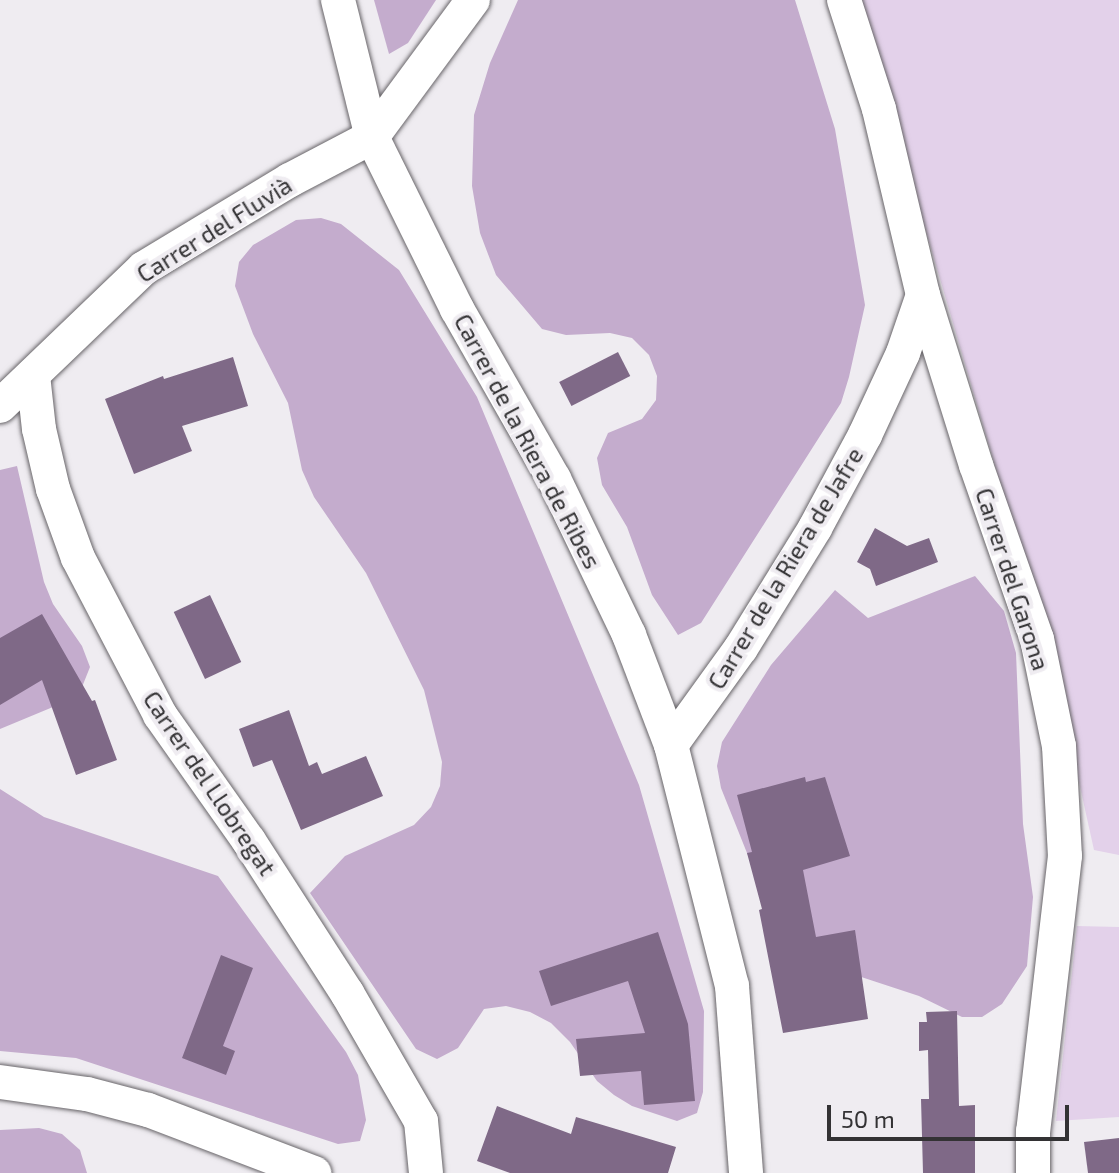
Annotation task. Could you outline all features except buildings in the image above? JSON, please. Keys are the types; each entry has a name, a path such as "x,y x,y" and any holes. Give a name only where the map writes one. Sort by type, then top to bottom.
{"street":[{"name":"Carrer de la Riera de Ribes","path":"338,0 372,137 457,309 554,479 629,635 671,745 732,986 746,1173"},
{"path":"372,137 473,0"},
{"name":"Carrer del Garona","path":"844,0 879,109 923,295 976,465 1037,639 1059,746 1065,856 1033,1131 1033,1173"},
{"name":"Carrer del Fluvià","path":"0,406 144,268 290,180 372,137"},
{"name":"Carrer de la Riera de Jafre","path":"671,745 741,648 815,528 903,353 923,295"},
{"name":"Carrer del Llobregat","path":"33,375 39,429 53,489 78,558 160,715 249,841 339,980 421,1121 426,1173"},
{"path":"0,1082 87,1094 148,1110 314,1173"}],"shaded area":[{"path":"374,0 436,0 408,43 389,54"},
{"path":"518,0 795,0 835,129 865,305 841,403 701,623 678,635 652,595 627,527 602,485 597,458 608,433 642,419 656,400 657,376 649,355 632,338 610,333 566,335 542,329 496,275 480,233 472,186 474,115 490,63"},
{"path":"858,0 1119,0 1119,855 1094,850 1052,660"},
{"path":"321,218 341,224 399,270 477,397 639,785 704,1011 703,1092 697,1113 677,1121 632,1106 597,1081 570,1042 551,1023 530,1012 506,1006 484,1009 458,1048 437,1059 416,1049 310,893 345,856 414,825 431,807 440,786 442,762 424,690 366,573 314,497 302,470 288,403 253,334 235,286 239,262 253,245 296,220"},
{"path":"17,466 44,582 53,604 82,646 90,667 82,687 65,702 0,729 0,470"},
{"path":"975,576 1004,611 1016,653 1023,824 1033,897 1027,966 1002,1004 982,1017 962,1017 919,996 846,972 755,873 721,788 717,766 722,742 771,665 835,590 868,618"},
{"path":"0,789 44,817 218,876 346,1052 358,1075 366,1120 360,1141 338,1144 76,1058 0,1051"},
{"path":"1077,926 1119,927 1119,1117 1056,1121"},
{"path":"39,1128 62,1134 80,1150 87,1173 0,1173 0,1130"}]}
